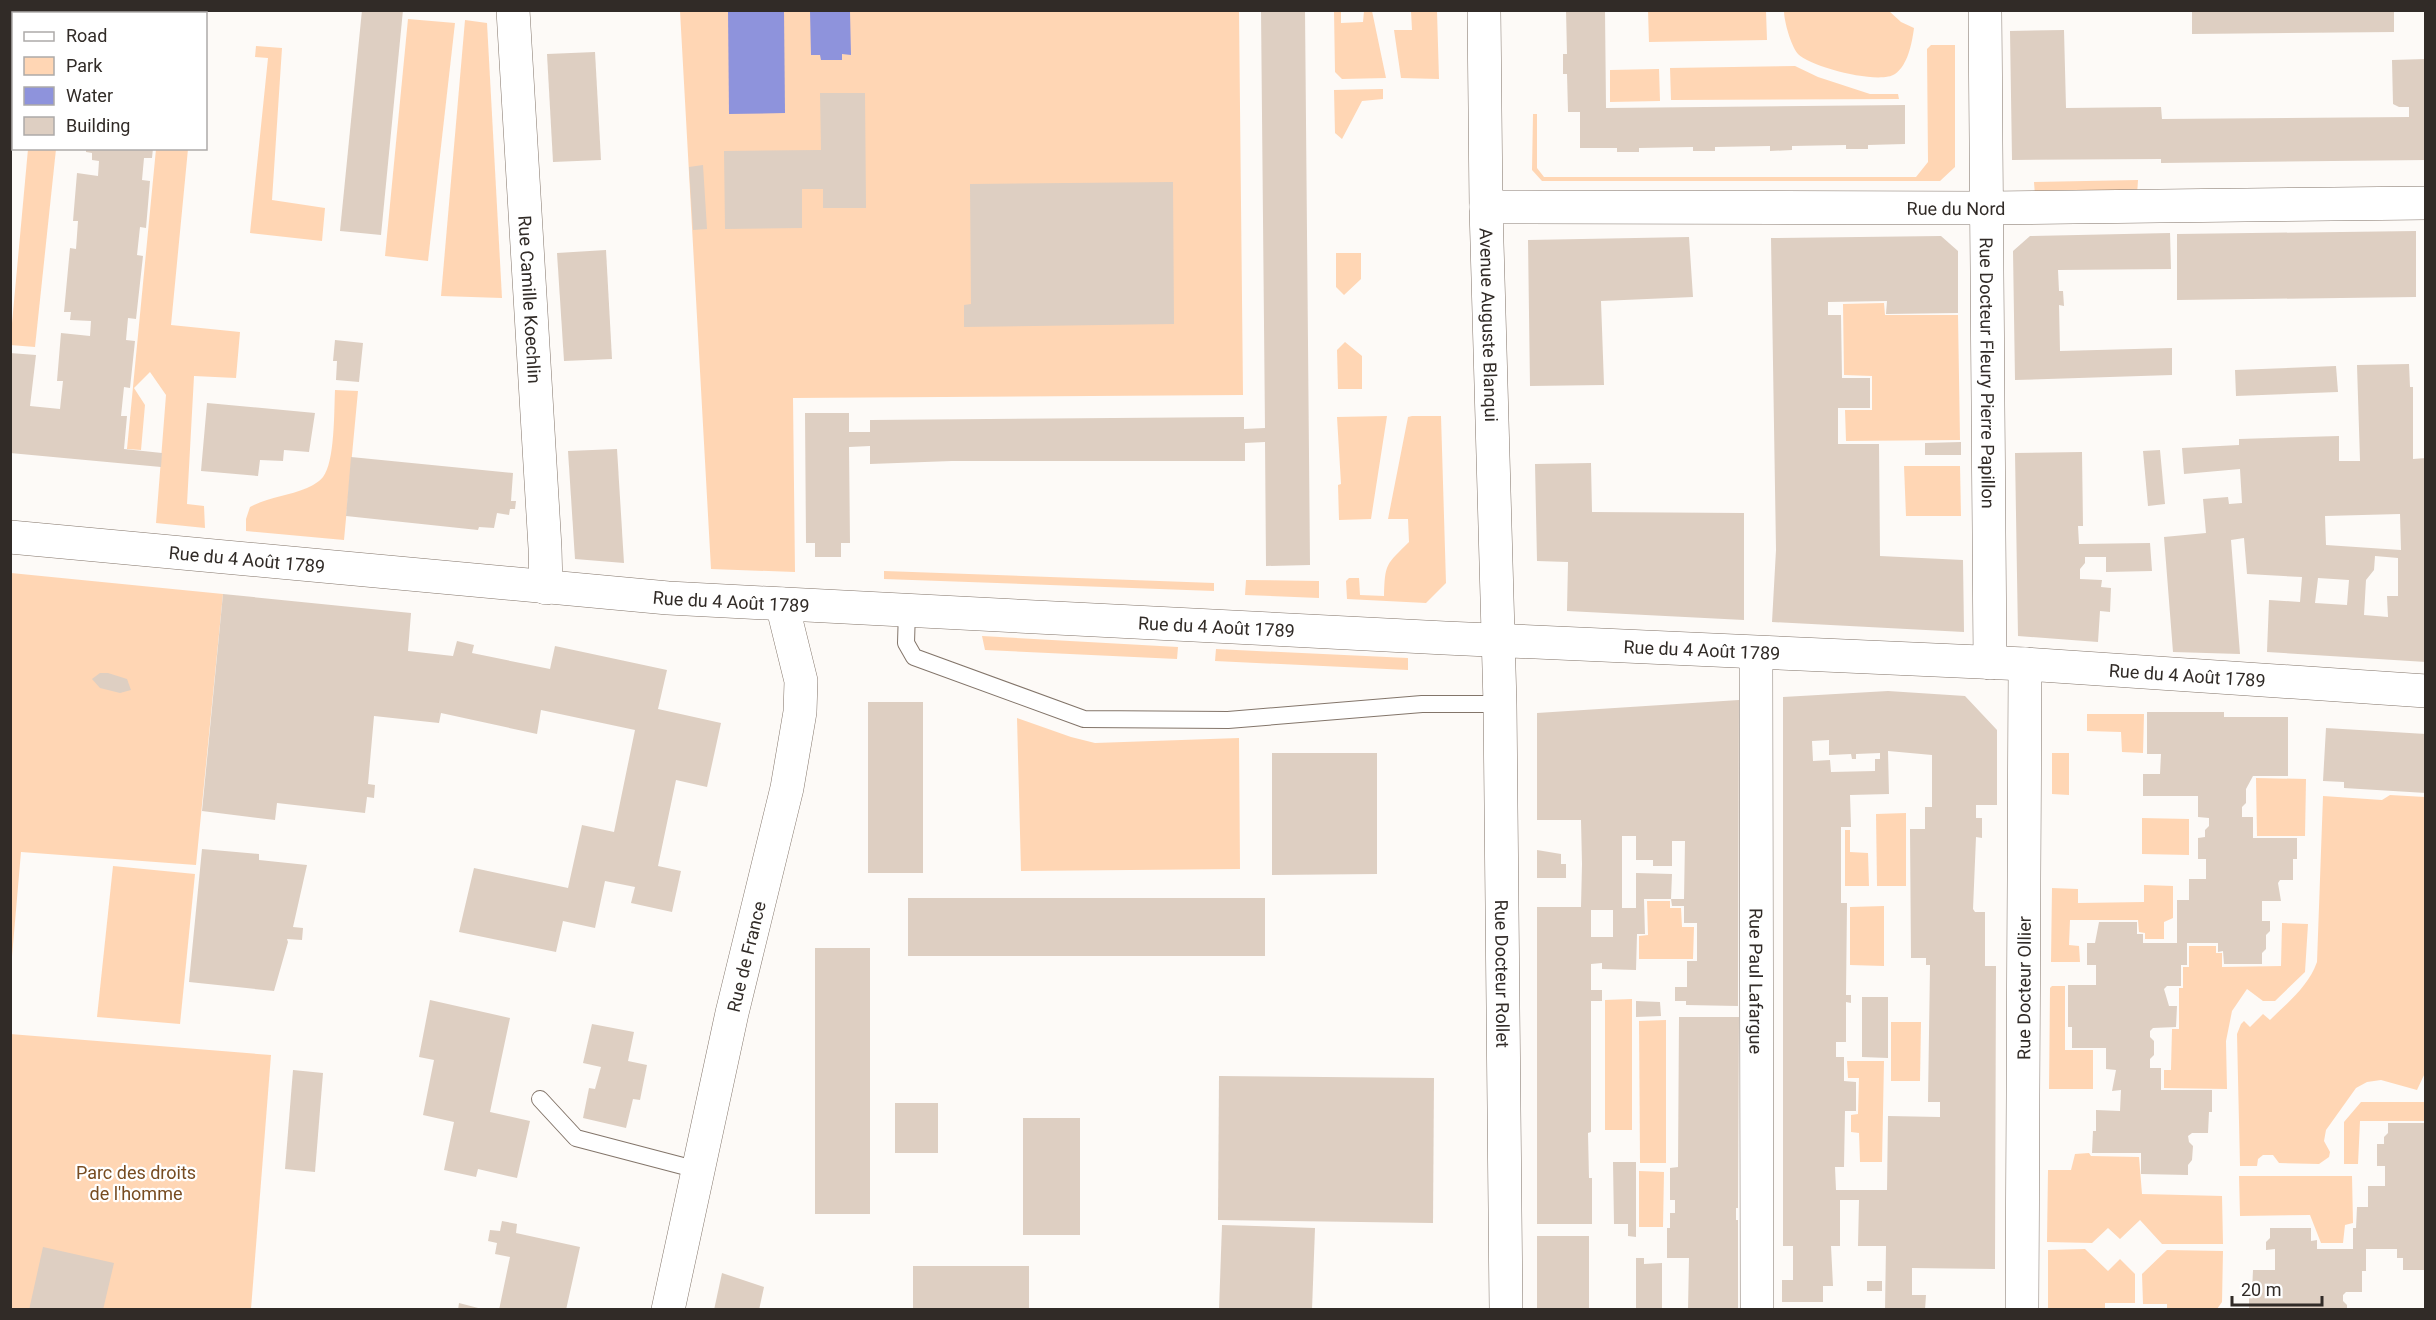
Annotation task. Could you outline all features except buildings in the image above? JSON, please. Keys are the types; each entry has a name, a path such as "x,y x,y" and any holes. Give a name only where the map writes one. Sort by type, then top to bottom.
{"street":[{"name":"Rue Camille Koechlin","path":"513,10 546,588"},
{"name":"Avenue Auguste Blanqui","path":"1484,10 1486,207 1498,640"},
{"name":"Rue Docteur Fleury Pierre Papillon","path":"1985,10 1990,663"},
{"name":"Rue du Nord","path":"1486,207 1987,208 2426,203"},
{"name":"Rue du 4 Août 1789","path":"10,537 668,598 2025,664 2426,691"},
{"name":"Rue de France","path":"668,1310 732,1013 787,788 800,712 801,681 782,604"},
{"name":"Rue Docteur Rollet","path":"1498,640 1506,1310"},
{"name":"Rue Paul Lafargue","path":"1756,652 1757,1310"},
{"name":"Rue Docteur Ollier","path":"2022,1310 2025,664"}],"lane":[{"path":"907,610 906,643 914,657 1084,719 1228,720 1422,704 1462,702 1500,704"},
{"path":"540,1099 576,1138 698,1170"}],"green space":[{"path":"680,11 1239,11 1243,395 793,398 795,572 711,569"},
{"path":"1334,11 1341,11 1341,23 1363,22 1364,11 1372,11 1386,78 1342,79 1335,72"},
{"path":"1411,11 1437,11 1439,79 1401,78 1394,30 1412,30"},
{"path":"1648,11 1766,11 1767,40 1649,42"},
{"path":"1784,11 1889,11 1901,22 1914,28 1909,53 1899,70 1887,77 1861,76 1830,69 1798,54 1788,33"},
{"path":"408,19 455,23 428,261 385,256"},
{"path":"465,20 487,23 502,298 441,296"},
{"path":"1931,45 1955,45 1955,167 1940,181 1542,181 1532,170 1533,114 1537,114 1537,168 1544,177 1916,177 1928,162 1927,49"},
{"path":"256,46 282,48 272,200 325,208 322,241 250,233 268,58 255,57"},
{"path":"1795,66 1818,77 1870,94 1898,94 1899,99 1671,100 1670,68"},
{"path":"1659,69 1660,101 1610,102 1610,70"},
{"path":"1383,89 1383,99 1362,101 1342,139 1335,133 1334,90"},
{"path":"28,150 56,150 35,347 10,345"},
{"path":"156,150 188,150 171,325 240,332 236,378 194,376 187,504 204,506 205,528 156,523 166,395 150,372 134,388 145,405 141,450 127,449"},
{"path":"2138,180 2137,195 2035,196 2034,182"},
{"path":"1336,253 1361,253 1361,279 1344,295 1336,287"},
{"path":"1884,303 1885,315 1958,315 1960,440 1846,441 1845,410 1872,410 1872,376 1844,375 1843,304"},
{"path":"1345,342 1362,356 1362,389 1338,389 1337,350"},
{"path":"335,390 358,391 344,540 246,531 246,519 250,507 307,488 323,477 332,448"},
{"path":"1387,416 1371,519 1339,520 1338,485 1341,484 1337,417"},
{"path":"1441,416 1446,583 1426,603 1347,599 1346,581 1349,578 1359,578 1360,595 1384,596 1388,565 1409,542 1408,519 1388,519 1408,417"},
{"path":"1904,466 1960,466 1961,516 1906,516"},
{"path":"884,571 1214,583 1214,591 884,579"},
{"path":"11,573 223,594 196,865 21,852 11,968"},
{"path":"1246,580 1319,581 1319,598 1245,595"},
{"path":"982,636 1178,647 1177,659 985,650"},
{"path":"1216,649 1408,658 1408,670 1215,661"},
{"path":"2087,714 2144,714 2143,753 2122,752 2121,732 2087,731"},
{"path":"1017,718 1095,743 1239,738 1240,869 1021,871"},
{"path":"2052,753 2069,753 2069,795 2052,794"},
{"path":"2256,778 2306,779 2305,836 2257,836"},
{"path":"2390,795 2425,797 2425,1073 2417,1090 2381,1080 2367,1082 2356,1088 2326,1130 2324,1141 2330,1152 2329,1157 2319,1164 2279,1163 2273,1155 2263,1155 2258,1159 2257,1166 2240,1166 2237,1034 2244,1021 2250,1027 2263,1014 2270,1020 2303,987 2317,962 2323,796 2382,800"},
{"path":"1906,813 1906,886 1877,886 1876,814"},
{"path":"2142,818 2189,819 2189,855 2142,854"},
{"path":"1845,830 1850,830 1850,852 1868,853 1869,886 1845,886"},
{"path":"113,866 195,874 180,1024 97,1017"},
{"path":"2144,885 2173,886 2173,918 2164,922 2164,939 2145,939 2145,933 2139,932 2138,920 2070,920 2069,945 2079,946 2080,962 2051,962 2052,888 2078,889 2078,903 2144,902"},
{"path":"1647,901 1670,901 1670,908 1681,908 1682,927 1694,927 1693,959 1639,959 1639,936 1648,935"},
{"path":"1884,906 1884,966 1850,965 1850,907"},
{"path":"2282,923 2308,924 2305,972 2275,1001 2263,1001 2247,989 2232,1011 2226,1041 2227,1089 2164,1088 2164,1070 2171,1070 2172,1029 2179,1029 2179,988 2183,988 2183,967 2189,967 2189,946 2216,946 2216,953 2222,953 2222,967 2281,966"},
{"path":"2065,986 2065,1050 2093,1050 2093,1089 2049,1089 2050,988"},
{"path":"1632,999 1632,1130 1605,1130 1605,1000"},
{"path":"1666,1020 1666,1163 1640,1163 1639,1021"},
{"path":"1891,1022 1921,1022 1920,1081 1891,1081"},
{"name":"Parc des droits de l'homme","path":"10,1034 271,1055 251,1309 11,1309"},
{"path":"1847,1061 1884,1061 1882,1162 1860,1162 1859,1133 1851,1132 1851,1115 1858,1114 1859,1078 1848,1078"},
{"path":"2361,1102 2425,1102 2425,1121 2360,1121 2358,1164 2344,1164 2344,1122"},
{"path":"2089,1153 2091,1156 2139,1157 2142,1194 2222,1196 2223,1244 2162,1244 2140,1220 2120,1239 2108,1228 2092,1243 2047,1242 2048,1170 2071,1170 2075,1154"},
{"path":"1639,1171 1664,1172 1663,1227 1639,1227"},
{"path":"2239,1176 2352,1176 2353,1223 2345,1225 2343,1243 2321,1243 2310,1215 2240,1216"},
{"path":"2085,1249 2108,1271 2120,1259 2135,1274 2135,1303 2105,1303 2105,1308 2048,1309 2048,1250"},
{"path":"2167,1250 2223,1251 2222,1302 2217,1309 2167,1309 2167,1304 2143,1304 2142,1274"}],"water":[{"path":"728,11 784,11 785,113 729,114"},
{"path":"810,11 850,11 851,55 842,54 842,60 821,60 820,55 811,55"}]}
